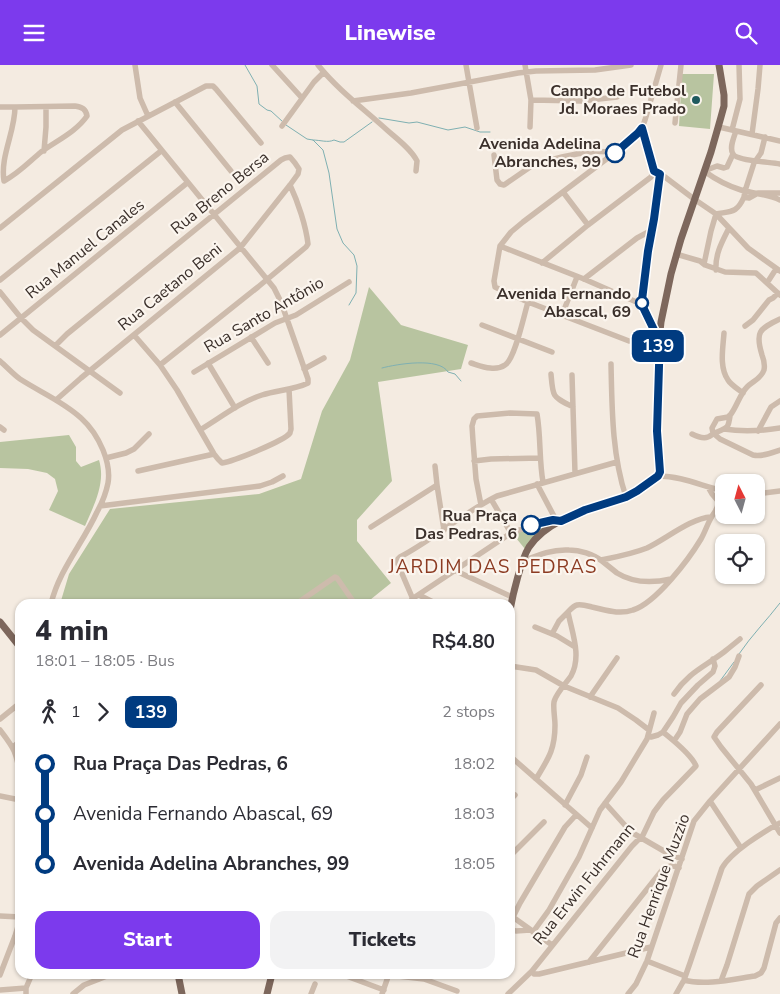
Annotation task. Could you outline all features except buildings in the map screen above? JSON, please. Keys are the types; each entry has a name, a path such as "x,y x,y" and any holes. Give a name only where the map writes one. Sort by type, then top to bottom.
{"main road":[{"path":"512,597 529,547 559,520 626,497 661,474 657,431 658,336 676,254 719,127 724,106 719,65"},
{"path":"0,622 15,641"},
{"path":"179,979 182,994"},
{"path":"267,994 271,979"}],"street":[{"path":"135,65 140,98 148,116"},
{"path":"272,65 302,98"},
{"path":"318,65 353,101 392,134 413,155 417,161 416,171"},
{"path":"466,65 477,128"},
{"path":"353,101 469,82 525,68 595,70 632,65"},
{"path":"629,341 528,302 495,287 494,281 500,246 511,232 615,153 642,128 661,65"},
{"path":"675,123 681,65"},
{"path":"704,171 717,166 727,167 733,154 734,130 740,99 738,65"},
{"path":"752,134 760,65"},
{"path":"525,68 531,100 530,127"},
{"path":"284,124 317,78 324,72"},
{"path":"0,228 127,127 206,86 216,89 262,143"},
{"path":"531,100 581,101 617,97"},
{"path":"175,102 231,171"},
{"path":"0,107 16,107 46,107 80,107 87,116 24,169 4,181 3,167 16,107"},
{"path":"44,151 46,107"},
{"path":"138,121 267,280 278,297 307,376 308,382 305,384 262,395 200,430"},
{"path":"719,127 780,141"},
{"path":"642,128 657,173 656,210 646,259 642,305 658,336"},
{"path":"716,214 735,211 741,204 754,163 761,153 765,137"},
{"path":"0,280 162,151"},
{"path":"494,155 497,180 500,184 504,185 539,163 593,151 615,153"},
{"path":"733,154 738,158 780,164"},
{"name":"Rua Breno Bersa","path":"56,345 281,160 288,157 299,169 298,174 290,185"},
{"path":"704,171 750,198 758,193 780,193"},
{"path":"657,173 716,214 748,248 778,270 767,283"},
{"path":"542,263 588,225 657,173"},
{"name":"Rua Manuel Canales","path":"0,335 188,183"},
{"path":"160,365 308,245 300,213 290,185"},
{"name":"Rua Caetano Beni","path":"56,400 80,378 240,248 290,185"},
{"path":"563,192 588,225"},
{"path":"758,193 780,200"},
{"path":"704,264 716,214"},
{"path":"716,269 718,252 729,228"},
{"path":"584,279 642,234 652,229"},
{"path":"500,246 584,279 642,305"},
{"path":"676,254 700,261 725,272 756,273 779,294 769,299 754,321 745,326"},
{"path":"562,315 577,277"},
{"name":"Rua Santo Antônio","path":"194,372 286,318 296,315 349,282"},
{"path":"0,292 33,330 120,393"},
{"path":"471,363 485,368 506,365 518,339 528,302"},
{"path":"692,434 709,437 728,425 730,416 745,388 757,379 763,371 764,360 758,341 761,330 780,319"},
{"path":"482,325 552,352"},
{"path":"724,333 722,363 724,373 729,382 743,393"},
{"path":"134,335 160,365 177,390 214,454 221,462 225,463 260,449 281,439 291,431 289,389"},
{"path":"252,337 268,363"},
{"path":"304,369 324,358"},
{"path":"0,361 19,378 80,417 100,441 108,466 108,482 100,506 65,569 53,599"},
{"path":"208,363 236,408"},
{"path":"610,364 617,462 626,497"},
{"path":"551,374 553,393 558,399 573,407"},
{"path":"572,375 575,473"},
{"path":"758,431 771,407 780,401"},
{"path":"416,599 511,533 539,523 559,520 540,483 540,432 537,414 480,415 475,417 472,426 474,461 481,505"},
{"path":"730,416 720,417 715,421 712,428 713,433 720,439 753,455 764,455 780,451"},
{"path":"724,429 758,431 780,428"},
{"path":"106,458 134,449 149,434"},
{"path":"138,471 214,454"},
{"path":"474,461 540,458"},
{"path":"413,599 397,561 400,557 491,499 540,483 617,462"},
{"path":"435,466 444,530"},
{"path":"661,474 682,478 715,489"},
{"path":"100,506 260,486 283,476"},
{"path":"371,527 437,485"},
{"path":"552,634 559,621 572,607 579,605 614,612 627,612 636,610 650,600 671,579 701,539 711,517 717,509 718,503 708,487"},
{"path":"765,493 780,491"},
{"path":"491,499 511,533"},
{"path":"601,560 638,551 702,518 711,517"},
{"path":"523,561 546,552 564,549 578,551 595,557 619,574 633,579 652,582 671,579"},
{"path":"456,571 512,597"},
{"path":"303,599 330,579 336,577 351,599"},
{"path":"419,595 427,599"},
{"path":"536,779 552,751 555,733 555,699 574,669 577,656 568,612"},
{"path":"535,627 575,647"},
{"path":"674,694 685,679 740,639"},
{"path":"664,732 674,741 680,732 687,714 700,699 729,677 739,655"},
{"path":"590,697 617,658"},
{"path":"515,667 536,670 564,687 618,708 636,720 651,737 664,732 681,703 713,672 715,666 713,659"},
{"path":"761,685 715,734 715,738 755,790 778,825 780,833"},
{"path":"0,719 15,707"},
{"path":"515,931 532,931 550,910 579,857 596,819 605,803 621,782 649,733 654,713"},
{"name":"Rua Henrique Muzzio","path":"628,994 636,984 647,961 694,821 780,724"},
{"path":"0,730 13,747 15,753"},
{"name":"Rua Erwin Fuhrmann","path":"508,994 532,971 632,845 645,832 654,812 663,800 696,765 674,741"},
{"path":"565,805 581,775 587,757"},
{"path":"515,760 592,828"},
{"path":"755,790 780,778"},
{"path":"0,796 15,799"},
{"path":"710,801 741,848"},
{"path":"605,803 631,832 669,854 682,859"},
{"path":"515,910 565,827 576,815"},
{"path":"515,851 544,822"},
{"path":"676,994 684,978 726,861 741,848 778,825"},
{"path":"589,962 663,869 672,865 679,868"},
{"path":"721,981 749,894 780,870"},
{"path":"0,916 15,918"},
{"path":"647,961 691,983 755,976 764,968 776,923 780,918"},
{"path":"515,919 552,945"},
{"path":"0,975 15,936"},
{"path":"532,971 534,974 539,974 652,947"},
{"path":"0,990 26,991 30,979"},
{"path":"73,994 84,985 99,979"},
{"path":"353,979 383,992 387,979"},
{"path":"424,979 456,991"},
{"path":"311,994 315,984"}],"green space":[{"name":"Campo de Futebol Jd. Moraes Prado","path":"682,74 714,74 710,129 679,126"},
{"path":"369,287 401,325 468,345 461,369 378,382 392,481 357,520 357,541 391,583 371,599 62,599 69,574 110,509 259,494 301,479 322,411 350,360"},
{"path":"69,435 76,447 76,461 81,467 99,460 101,469 98,494 85,526 49,510 58,491 55,479 47,473 28,469 0,468 0,442"},
{"path":"554,521 525,549 512,533"}],"waterway":[{"path":"245,65 257,86 259,104 271,111 283,122"},
{"path":"379,118 409,123 417,122 448,130 465,127 480,132 490,132"},
{"path":"313,140 344,142 372,122"},
{"path":"286,125 307,139 313,140 323,150 329,173 337,229 343,243 354,255 357,266 356,293 349,305"},
{"path":"382,368 417,363 436,364 455,374 461,381"},
{"path":"739,654 780,603"},
{"path":"720,681 734,662"}],"bus line":[{"name":"139","path":"531,525 553,520 561,521 585,510 626,497 658,476 660,472 657,431 658,341 660,334 655,332 642,305 660,174 654,171 642,128 615,153"}],"place":[{"name":"Campo de Futebol Jd. Moraes Prado","path":"696,100"},
{"name":"Avenida Adelina Abranches, 99","path":"615,153"},
{"name":"Avenida Fernando Abascal, 69","path":"642,303"},
{"name":"Rua Praça Das Pedras, 6","path":"531,525"}],"district":[{"name":"JARDIM DAS PEDRAS","path":"493,567"}]}
